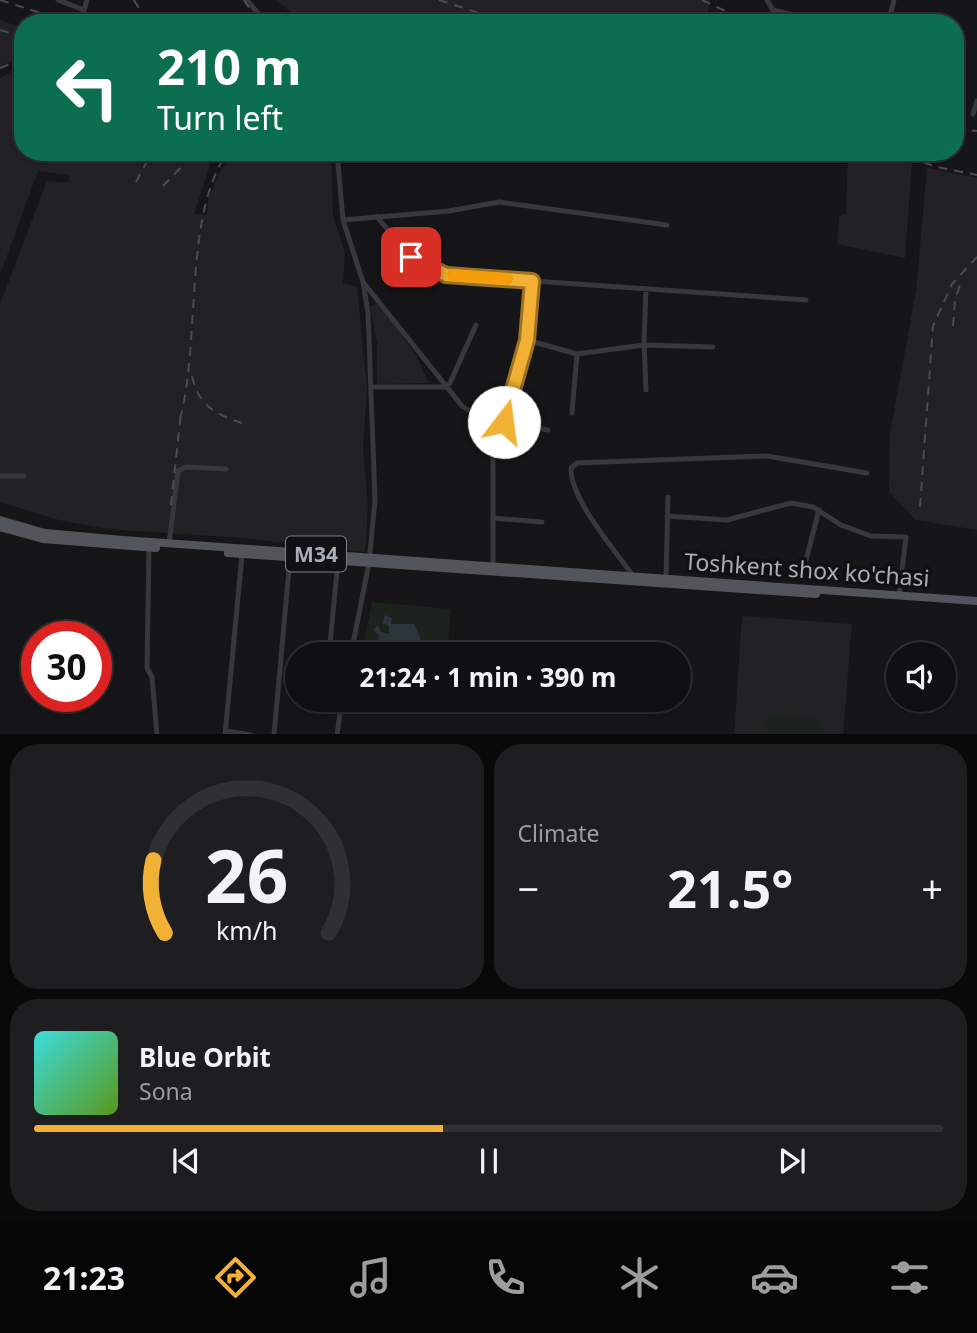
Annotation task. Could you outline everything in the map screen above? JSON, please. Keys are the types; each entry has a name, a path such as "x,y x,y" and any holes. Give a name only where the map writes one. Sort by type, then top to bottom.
{"main road":[{"name":"M34","path":"0,520 45,533 370,560 666,580"},
{"name":"M34","path":"0,527 43,538 149,548 633,576"},
{"name":"Toshkent shox ko'chasi","path":"633,576 977,603"},
{"name":"Toshkent shox ko'chasi","path":"666,580 687,585 977,603"}],"street":[{"path":"58,0 84,10 87,0"},
{"path":"247,0 259,14"},
{"path":"766,0 773,10 789,14"},
{"path":"973,114 977,101"},
{"path":"338,161 342,220 363,282 368,313 375,500 370,560 353,642"},
{"path":"342,220 449,211 499,202 667,225"},
{"path":"377,217 411,257 446,275 806,300"},
{"path":"504,422 527,340 532,281"},
{"path":"363,282 462,406 478,416 548,430"},
{"path":"646,289 646,390"},
{"path":"371,387 445,387 450,383 476,324"},
{"path":"527,340 576,354 644,345 713,347"},
{"path":"572,413 576,354"},
{"path":"493,566 494,435"},
{"path":"633,576 579,498 571,477 571,468 577,463 767,456 867,473"},
{"path":"169,544 178,471 186,467 226,469"},
{"path":"0,477 24,475"},
{"path":"666,580 668,497"},
{"path":"667,516 727,520 790,503 819,510 841,524 871,536 906,537 899,596"},
{"path":"806,560 819,510"},
{"path":"493,518 542,522"},
{"path":"149,548 147,668 152,677 157,734"},
{"path":"242,555 226,733 251,734"},
{"path":"274,734 290,558"},
{"path":"330,642 338,561"},
{"path":"337,734 340,712"}],"shaded area":[{"path":"275,0 710,0 708,14 294,14"},
{"path":"0,20 14,25 14,60 0,67"},
{"path":"14,70 14,161 212,161 194,214 207,215 208,199 227,161 331,161 333,216 345,253 343,283 357,287 367,387 363,448 368,506 365,552 243,538 107,529 59,520 0,502 0,304 47,181 68,183 70,175 38,171 0,275 0,78"},
{"path":"848,161 912,163 905,258 837,244 839,216 846,214"},
{"path":"927,168 977,178 977,530 916,520 889,492 890,433 916,291"},
{"path":"379,303 417,357 429,383 377,384 377,344 370,306"},
{"path":"372,602 451,609 448,642 364,642"},
{"path":"385,615 392,618 391,624 414,624 421,640 377,642 379,635 373,630 378,625 381,632 389,634 389,626 382,623"},
{"path":"742,616 852,624 843,734 734,734"},
{"path":"769,715 817,719 823,724 823,732 770,734 764,729 764,721"}],"railway":[{"path":"0,0 44,14"},
{"path":"134,0 143,14"},
{"path":"244,0 253,14"},
{"path":"439,0 482,14"},
{"path":"702,0 732,14"},
{"path":"0,30 14,34"},
{"path":"0,68 14,63"},
{"path":"964,130 977,131"},
{"path":"136,182 147,161"},
{"path":"163,186 187,161"},
{"path":"180,419 186,388 204,209 214,178 223,161"},
{"path":"919,161 977,175"},
{"path":"920,507 933,326 952,284 977,257"},
{"path":"953,326 955,300 961,282"},
{"path":"192,376 205,403 219,414 247,425"},
{"path":"171,505 181,412"}],"slow traffic":[{"path":"453,275 507,279"}],"route":[{"path":"411,257 446,275 532,281 527,340 504,422"}]}
